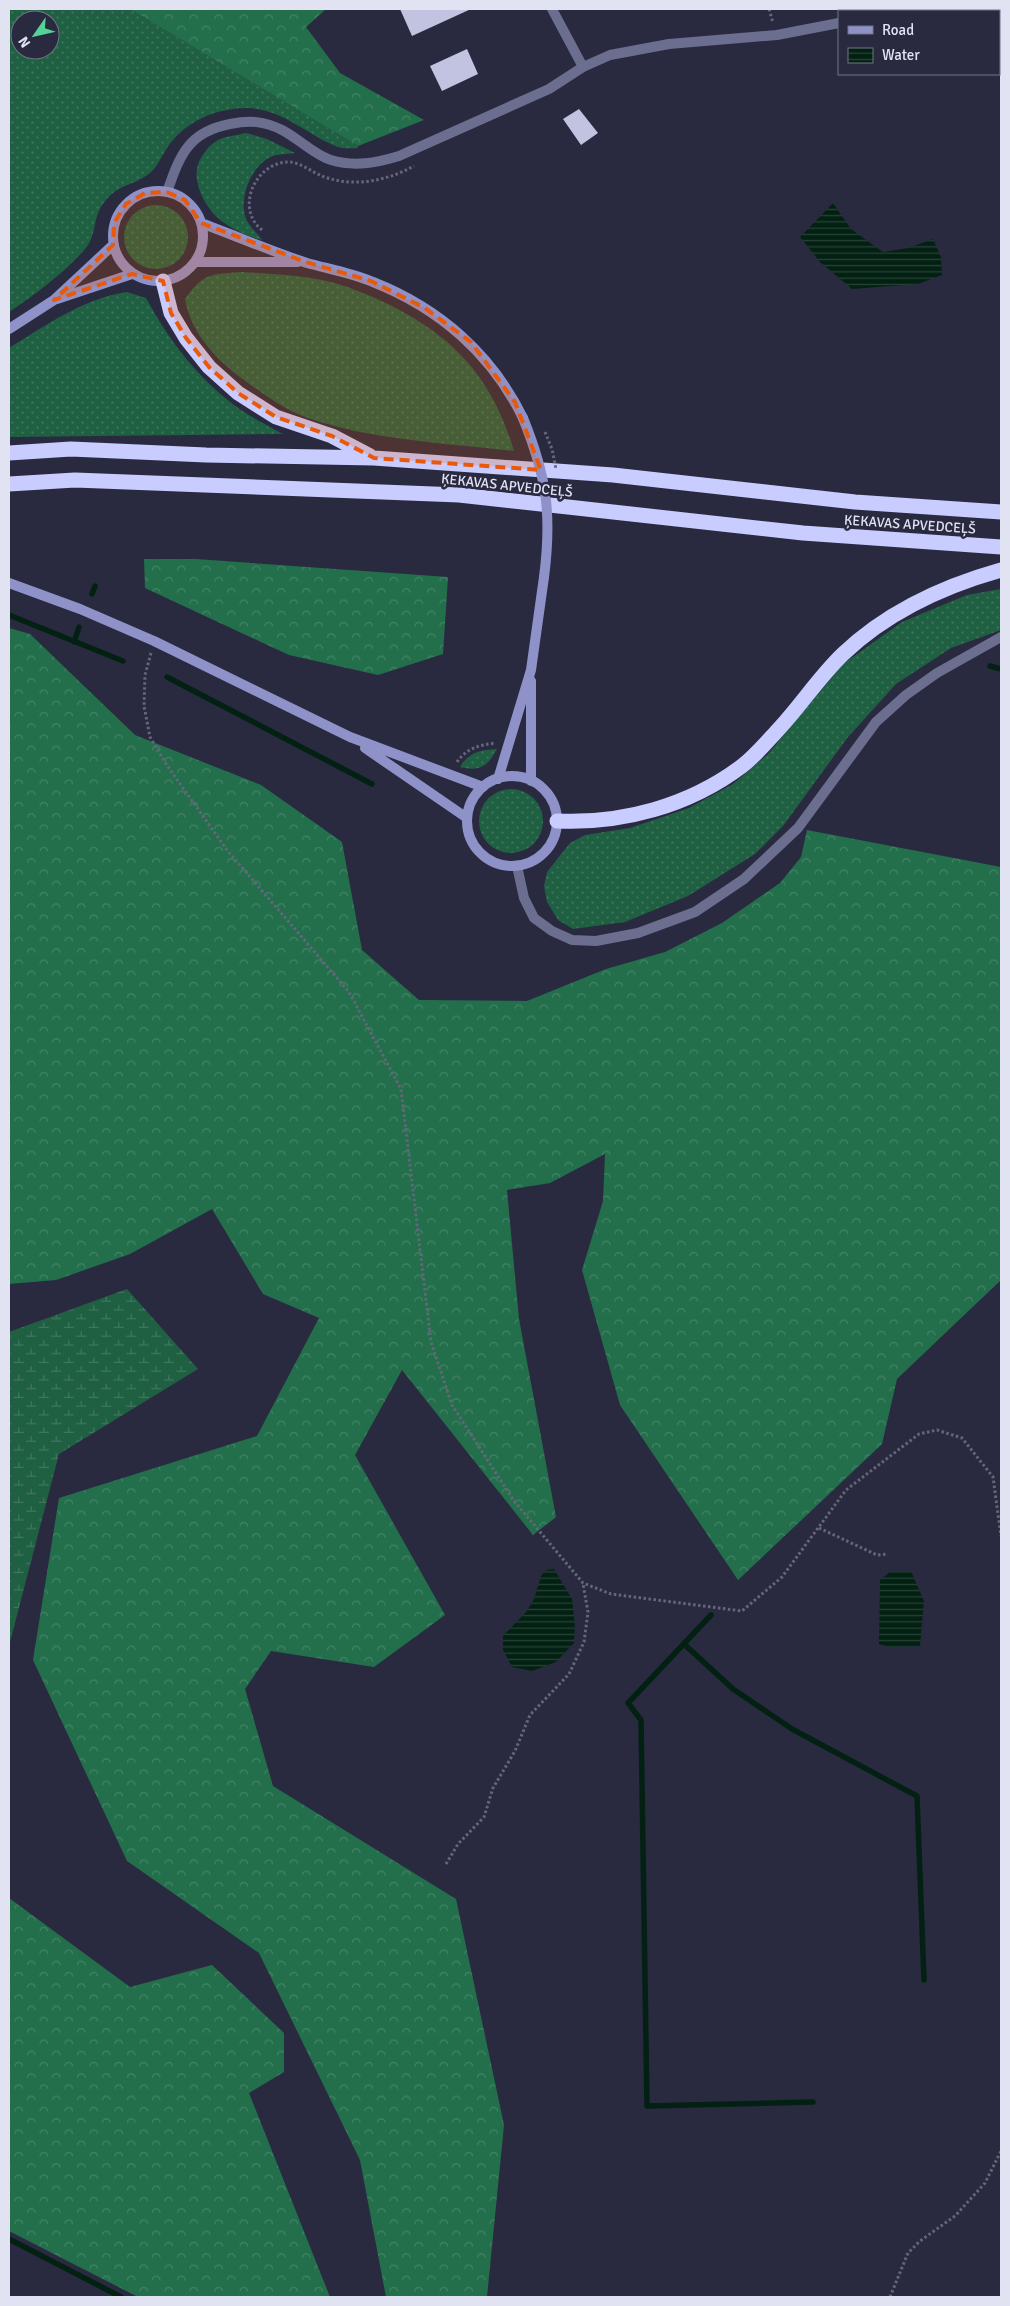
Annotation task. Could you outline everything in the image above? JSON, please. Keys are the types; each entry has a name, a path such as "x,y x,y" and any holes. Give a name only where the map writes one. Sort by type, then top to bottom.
{"highway":[{"path":"163,281 171,313 186,338 209,367 238,393 276,416 332,436 374,458"},
{"name":"ĶEKAVAS APVEDCEĻŠ","path":"9,453 71,449 206,455 374,458 613,475 855,502 1001,512"},
{"name":"ĶEKAVAS APVEDCEĻŠ","path":"9,484 76,480 459,495 803,533 1001,547"},
{"path":"557,821 587,822 656,811 714,784 743,766 778,730 809,691 843,654 882,622 933,595 1001,570"}],"main road":[{"path":"167,192 185,200 197,214 201,223 202,243 195,262 181,275 163,281 142,279 132,274 120,261 113,245 114,223 126,204 145,193 167,192"},
{"path":"201,223 306,262 371,281 426,308 470,342 488,362 515,402 537,455 547,497 548,523 544,577 531,670 531,781"},
{"path":"9,329 54,300 113,245"},
{"path":"195,262 306,262"},
{"path":"54,300 132,274"},
{"path":"9,583 80,609 154,641 350,737 483,787"},
{"path":"498,779 531,670"},
{"path":"350,737 467,818"},
{"path":"515,776 531,781 542,788 550,797 557,821 555,834 550,846 541,856 530,863 504,866 491,862 480,854 472,843 468,831 467,818 471,801 483,787 498,779 515,776"}],"street":[{"path":"552,9 584,67"},
{"path":"167,192 178,162 194,140 212,128 242,122 260,121 282,130 330,160 355,164 376,163 399,156 548,89 584,67 610,55 669,44 777,35 838,23"},
{"path":"517,866 524,898 534,918 552,931 572,940 596,941 638,933 695,912 744,879 798,828 876,722 906,695 937,673 1001,637"}],"path":[{"path":"265,233 258,228 250,214 249,195 262,172 274,166 290,162 323,176 346,182 395,176 417,165"},
{"path":"154,641 145,675 144,706 150,737 166,764 227,850 349,992 402,1089 431,1342 452,1405 514,1501 583,1583 611,1594 742,1611 782,1577 846,1490 919,1434 937,1430 962,1438 993,1477 1001,1536"},
{"path":"819,1528 877,1555 887,1554"},
{"path":"446,1864 458,1844 484,1817 493,1788 515,1751 530,1715 569,1674 584,1642 588,1612 583,1583"},
{"path":"890,2297 908,2253 920,2241 955,2216 985,2183 1001,2151"}],"highlighted area":[{"path":"167,192 185,200 201,223 306,262 371,281 425,308 471,342 515,402 541,470 374,458 332,436 276,417 238,393 209,367 186,338 171,313 163,281 132,274 54,300 113,245 114,223 126,204 145,193"}],"green space":[{"path":"9,9 130,9 358,146 357,148 338,147 284,118 261,109 224,110 202,118 192,123 174,139 150,173 119,189 107,199 98,212 89,244 68,267 9,312"},
{"path":"130,9 326,9 306,27 340,73 424,120 358,146"},
{"path":"246,133 267,139 295,153 276,155 267,159 253,173 248,183 245,193 244,212 247,221 262,240 237,231 217,217 205,202 198,184 198,166 209,147 220,139"},
{"path":"156,205 174,211 182,219 188,237 182,255 174,263 156,269 138,263 130,255 124,237 130,219 138,211"},
{"path":"242,272 302,277 331,282 349,287 390,305 413,318 453,347 483,382 495,403 514,451 408,440 355,431 305,417 287,409 270,398 237,375 211,351 197,332 185,299 197,284 209,276"},
{"path":"127,292 146,298 184,356 220,394 246,413 283,434 9,437 9,348 65,314 95,300"},
{"path":"144,559 196,559 448,577 443,654 378,675 289,655 145,588"},
{"path":"1001,589 1001,630 951,648 896,684 848,737 783,826 755,854 688,896 625,922 573,929 558,920 547,902 544,886 547,872 570,843 585,835 630,828 689,808 733,784 768,754 843,664 902,622 967,595"},
{"path":"9,628 30,634 135,735 261,785 342,842 362,950 419,1000 527,1001 606,969 665,952 722,923 780,883 801,857 807,830 1001,867 1001,1280 897,1379 882,1444 738,1580 620,1405 582,1270 603,1201 605,1154 550,1183 507,1190 519,1319 556,1517 533,1535 402,1370 355,1455 445,1615 374,1667 271,1651 245,1689 273,1786 456,1899 504,2125 487,2297 386,2297 360,2160 259,1953 127,1861 33,1660 59,1498 257,1436 319,1318 263,1294 212,1209 130,1254 56,1280 9,1284"},
{"path":"497,749 490,760 483,766 473,769 460,767 468,758 476,753"},
{"path":"511,789 529,795 537,803 543,821 537,839 529,847 511,853 493,847 485,839 479,821 485,803 493,795"},
{"path":"127,1289 198,1369 59,1454 9,1646 9,1332"},
{"path":"9,1898 130,1987 212,1965 284,2033 284,2072 249,2093 330,2297 138,2297 9,2231"}],"water":[{"path":"833,203 851,229 883,252 908,248 933,239 941,257 942,275 918,284 852,289 820,262 800,237"},
{"path":"554,1569 572,1599 575,1625 574,1643 556,1662 532,1671 512,1667 503,1650 503,1636 526,1612 534,1599 541,1576 546,1570"},
{"path":"911,1571 924,1601 920,1646 890,1647 879,1644 880,1580 890,1572"}],"building":[{"path":"400,9 471,9 412,36"},
{"path":"467,49 478,74 442,91 430,66"},
{"path":"579,109 598,133 581,145 563,119"}],"waterway":[{"path":"92,594 95,586"},
{"path":"9,615 123,661"},
{"path":"74,642 79,627"},
{"path":"990,666 1001,669"},
{"path":"167,677 372,784"},
{"path":"711,1615 628,1703 641,1720 647,2106 813,2102"},
{"path":"684,1644 733,1689 792,1729 917,1796 924,1980"},
{"path":"9,2239 121,2297"}]}
